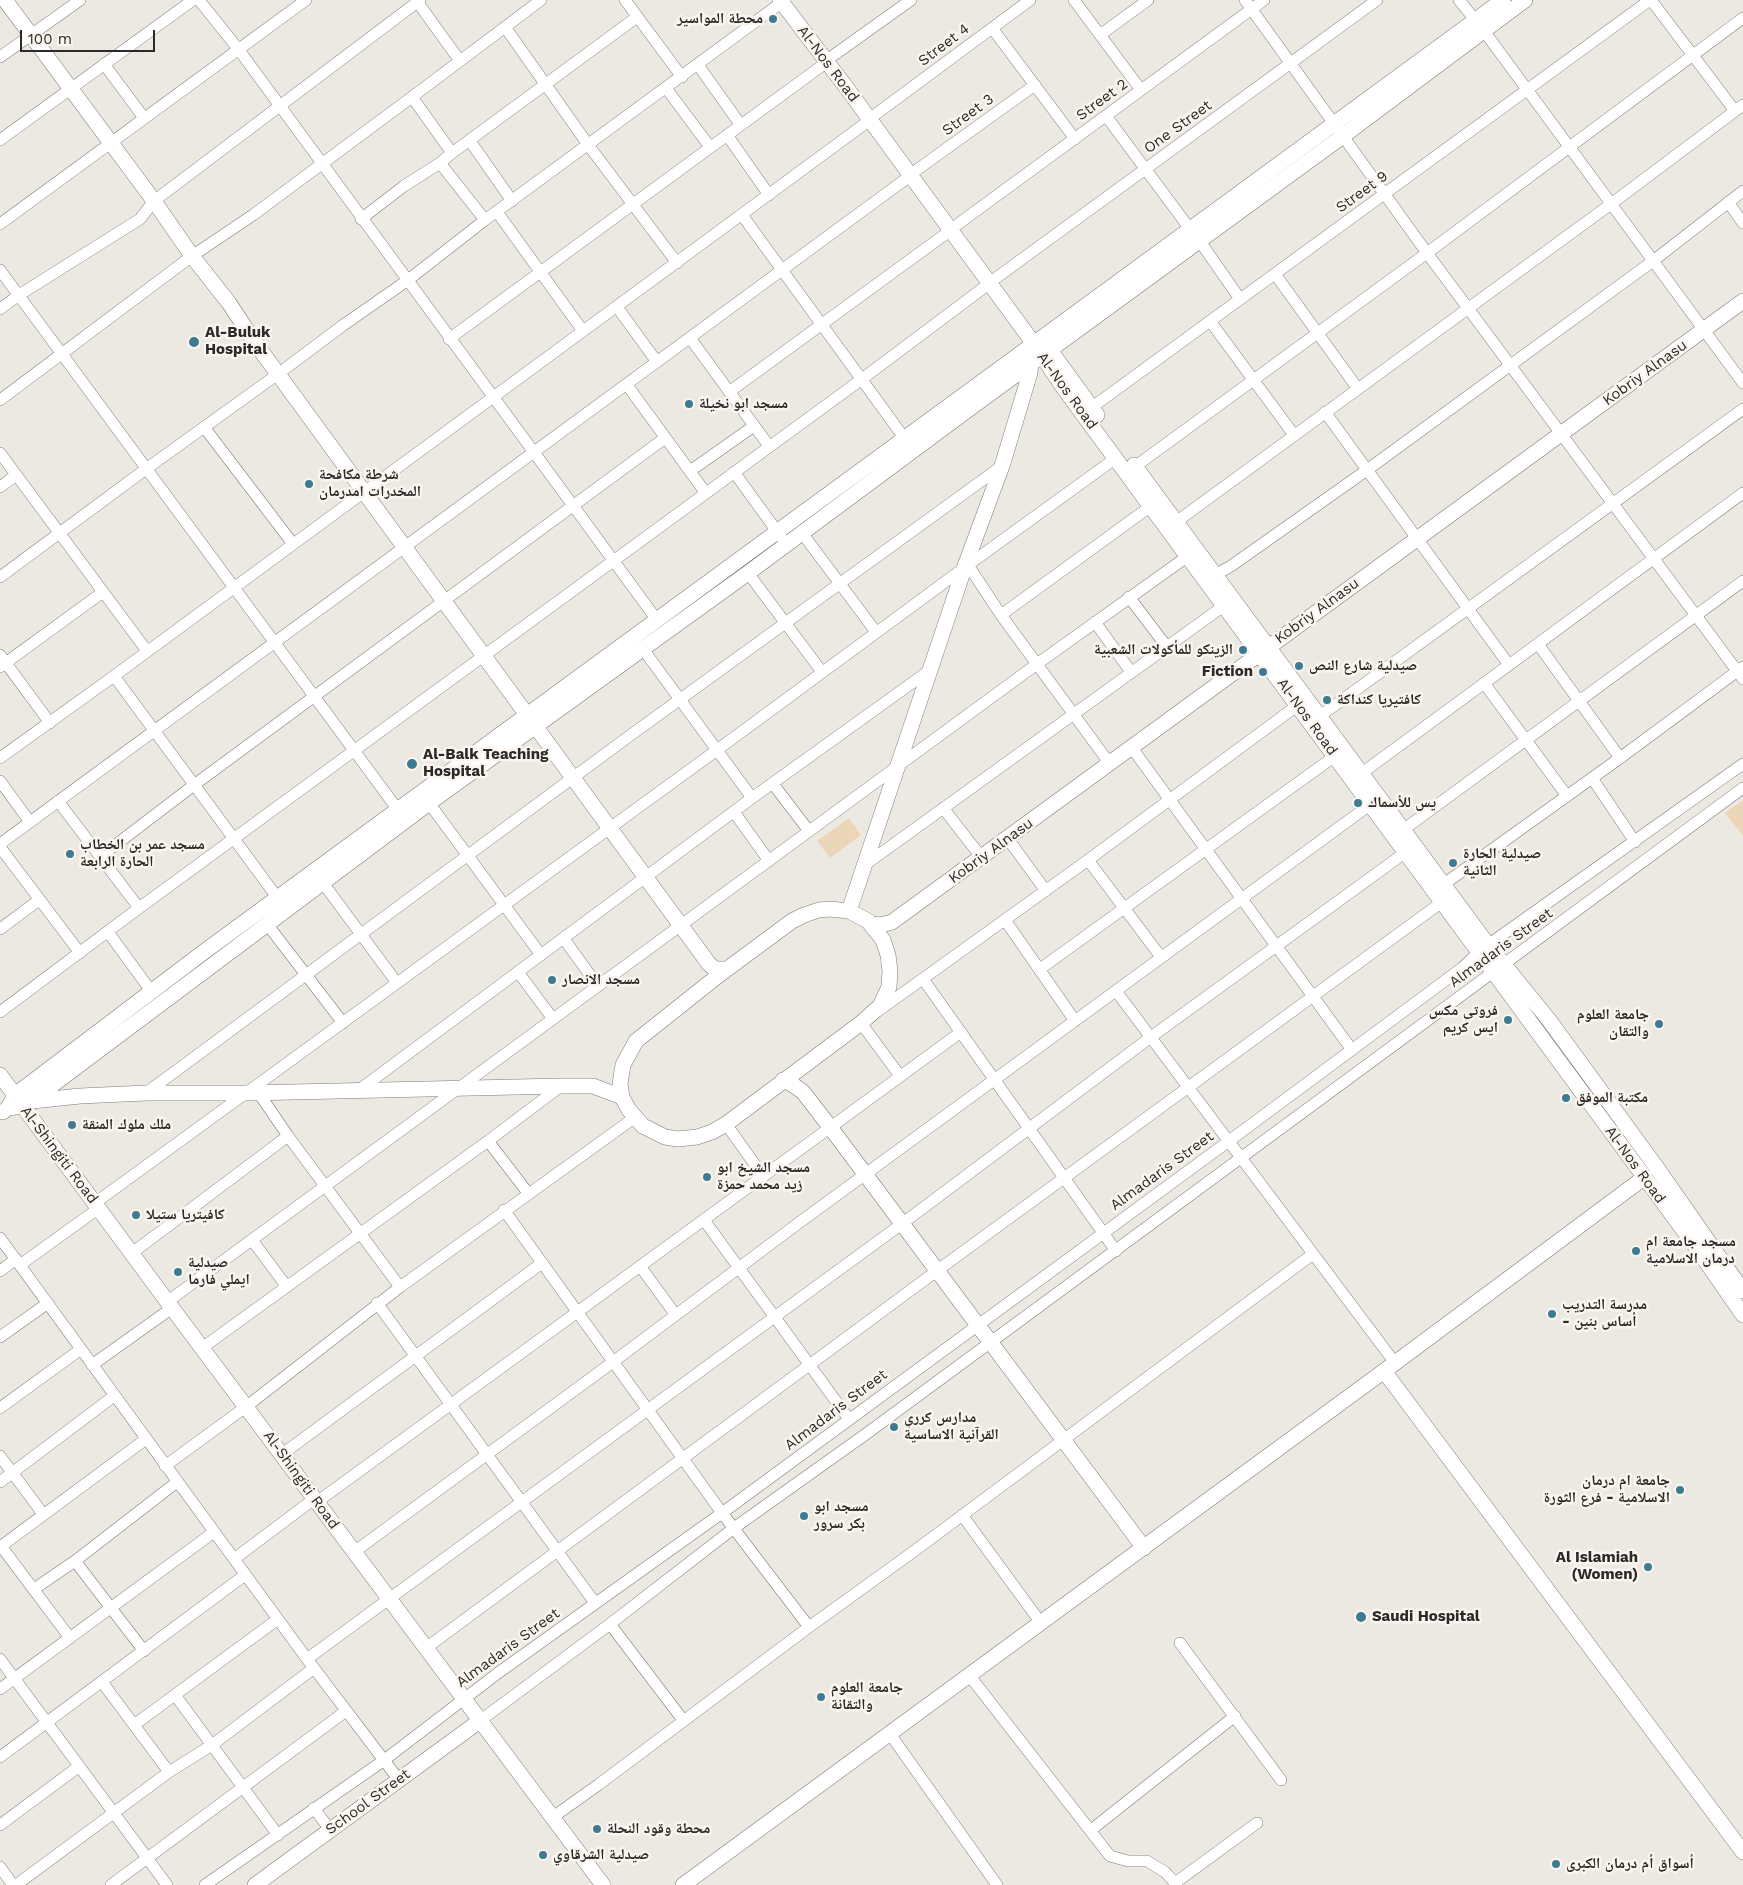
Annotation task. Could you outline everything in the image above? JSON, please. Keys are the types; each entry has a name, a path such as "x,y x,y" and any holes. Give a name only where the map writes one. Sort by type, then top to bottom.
{"street":[{"path":"5,0 154,201 192,256 229,304 278,374 681,926 712,967 720,970 726,969"},
{"path":"0,57 80,0"},
{"path":"0,140 193,0"},
{"path":"199,0 239,50 492,398 657,620"},
{"path":"0,224 306,0"},
{"path":"0,400 192,256 253,215 412,98 541,0"},
{"path":"625,0 682,77"},
{"path":"449,339 911,0"},
{"path":"1074,0 1141,90"},
{"path":"1100,35 1148,0"},
{"name":"Street 2","path":"729,392 1141,90 1248,5 1264,0"},
{"name":"One Street","path":"0,1012 1377,0"},
{"path":"1459,0 1743,383"},
{"path":"1194,235 1343,136 1480,26 1503,0"},
{"path":"15,1105 151,991 282,904 398,810 643,649 748,573 782,538 802,533 1038,350 1194,235 1334,123 1480,26 1525,0"},
{"path":"1176,522 1611,204 1739,108 1692,54 1651,0"},
{"name":"Street 9","path":"1091,408 1651,0"},
{"path":"0,309 19,295 140,219 154,201 417,1 460,61"},
{"path":"0,577 342,326 408,280 485,220 589,146 785,1"},
{"name":"Al-Nos Road","path":"785,1 830,58 993,281 1038,350 1116,458 1131,469 1176,522 1216,575 1298,705 1442,902 1499,969 1743,1315"},
{"name":"Street 4","path":"0,758 742,215 992,28 1025,1"},
{"path":"1248,5 1561,435 1696,616 1741,672 1444,884"},
{"path":"361,218 404,186 440,163 637,17"},
{"path":"1131,469 1427,253 1692,54 1743,18"},
{"path":"506,27 589,146 677,263"},
{"path":"992,28 1075,139"},
{"path":"104,64 144,118"},
{"path":"698,65 740,124"},
{"name":"Street 3","path":"0,846 274,642 1035,85"},
{"path":"666,88 710,147"},
{"path":"412,98 452,153"},
{"path":"1106,116 1240,299"},
{"path":"726,136 769,195"},
{"path":"470,141 512,201"},
{"path":"440,163 485,220"},
{"path":"1216,575 1367,470 1653,261 1743,191"},
{"path":"1728,202 1743,223"},
{"path":"497,212 583,331"},
{"path":"742,215 905,439"},
{"path":"0,270 398,810"},
{"path":"1275,274 1358,389"},
{"name":"Kobriy Alnasu","path":"892,922 1743,301"},
{"path":"617,307 657,362"},
{"path":"1210,321 1294,435"},
{"path":"690,338 768,446"},
{"path":"15,1105 267,924 282,904 323,883 429,803 657,620 782,538 905,439 1038,350"},
{"path":"849,912 966,565 1002,466 1038,350"},
{"name":"Al-Nos Road","path":"1038,350 1091,408 1131,469 1151,506 1225,605 1320,716 1444,884 1483,949"},
{"path":"627,385 706,492"},
{"path":"1320,716 1743,408"},
{"path":"1325,412 1509,665"},
{"path":"690,472 754,426"},
{"path":"204,427 293,544"},
{"path":"101,856 194,785 665,438"},
{"path":"0,453 148,651"},
{"path":"0,1271 18,1262 253,1093 343,1023 717,750 966,565 1116,458"},
{"path":"146,1093 839,582 1002,466"},
{"path":"734,472 782,538"},
{"path":"0,487 16,475"},
{"path":"1362,773 1743,493"},
{"path":"1001,615 1151,506"},
{"path":"802,533 876,632"},
{"path":"92,1365 252,1240 325,1186 1037,664 1188,556"},
{"path":"966,565 1110,764"},
{"path":"748,573 822,672"},
{"path":"1403,830 1743,581"},
{"path":"50,723 2,662 103,592"},
{"path":"1130,597 1167,647"},
{"path":"866,864 1225,605"},
{"path":"1095,622 1131,672"},
{"path":"1538,644 1620,758"},
{"path":"643,649 752,798"},
{"path":"359,1090 752,798 930,670"},
{"path":"114,676 282,904"},
{"path":"1484,683 1567,796"},
{"path":"866,1020 884,1000 889,987 890,971 884,943 868,921 849,912 830,909 819,910 792,921 726,969 644,1034 630,1049 623,1065 620,1084 622,1097 634,1118 652,1132 665,1137 678,1139 703,1136 726,1124 783,1080 1046,891 1298,705"},
{"path":"1132,748 1352,1050"},
{"path":"1040,970 1335,756"},
{"name":"Almadaris Street","path":"205,1885 383,1760 464,1698 722,1513 1352,1050 1462,968 1483,949 1743,764"},
{"path":"1592,778 1635,842"},
{"path":"0,781 30,822"},
{"path":"773,784 809,831"},
{"name":"Almadaris Street","path":"481,1720 610,1624 734,1528 1116,1251 1743,788"},
{"path":"58,801 139,908"},
{"path":"429,803 541,955"},
{"path":"354,1552 614,1362 675,1314 1371,804"},
{"path":"943,808 982,858"},
{"path":"734,812 769,861"},
{"path":"1008,839 1046,891"},
{"path":"0,846 80,953"},
{"path":"0,1867 15,1885 169,1772 212,1745 389,1599 903,1223 1151,1037 1406,852"},
{"path":"1088,860 1161,957"},
{"path":"323,883 398,983"},
{"path":"0,928 39,900"},
{"path":"426,1648 1312,995 1442,902"},
{"path":"1005,920 1075,1021"},
{"path":"872,924 881,925 892,922"},
{"path":"884,943 892,922"},
{"path":"267,924 343,1023"},
{"path":"108,932 151,991"},
{"path":"564,939 598,986"},
{"path":"704,956 706,985"},
{"name":"Al-Nos Road","path":"1499,969 1549,1020 1657,1168 1743,1291"},
{"path":"518,972 553,1019"},
{"path":"923,979 1116,1251"},
{"path":"1116,991 1313,1254 1390,1367 1743,1852"},
{"path":"866,1020 900,1076"},
{"path":"234,1559 451,1404 961,1032"},
{"path":"593,1086 607,1079 623,1065"},
{"path":"800,1069 803,1092"},
{"name":"Al-Shingiti Road","path":"0,1075 15,1105 97,1206 169,1305 247,1406 315,1501 604,1885"},
{"path":"783,1080 803,1092 830,1127 1144,1548"},
{"path":"15,1105 80,1096 146,1093 253,1093 561,1086 593,1086 622,1097"},
{"path":"202,1348 561,1086"},
{"path":"253,1093 288,1136 400,1287"},
{"path":"165,1466 247,1406 377,1304 504,1210 634,1118"},
{"path":"726,1124 763,1176"},
{"path":"132,1253 288,1136"},
{"path":"488,1141 528,1193"},
{"path":"683,1885 1390,1367 1645,1177"},
{"path":"504,1210 722,1513 809,1627"},
{"path":"704,1220 849,1419"},
{"path":"0,1238 310,1664 399,1780"},
{"path":"252,1240 287,1287"},
{"path":"553,1817 1313,1254"},
{"path":"281,1455 542,1264"},
{"path":"640,1266 675,1314"},
{"path":"0,1337 48,1303"},
{"path":"377,1304 595,1603"},
{"path":"0,1408 81,1349"},
{"path":"0,1482 114,1396"},
{"path":"70,1638 0,1547 146,1439"},
{"path":"0,1456 43,1514"},
{"path":"34,1589 75,1561 177,1482"},
{"path":"962,1515 1040,1623"},
{"path":"0,1689 214,1532"},
{"path":"75,1561 144,1650"},
{"path":"0,1757 245,1575"},
{"path":"134,1725 278,1620"},
{"path":"610,1624 683,1720"},
{"path":"1180,1643 1281,1780"},
{"path":"0,1659 167,1885"},
{"path":"969,1675 1110,1856 1128,1861 1147,1861 1165,1872 1176,1884 1257,1823"},
{"path":"102,1682 169,1772"},
{"path":"175,1695 278,1835"},
{"path":"111,1885 346,1711"},
{"path":"1091,1830 1235,1716"},
{"name":"School Street","path":"255,1885 481,1720"},
{"path":"890,1734 997,1885"},
{"path":"0,1825 78,1767"},
{"path":"314,1808 330,1830"}],"shaded area":[{"path":"1743,800 1743,836 1725,813"},
{"path":"849,818 861,835 830,858 817,841"}],"place":[{"name":"محطة المواسير","path":"773,19"},
{"name":"Al-Buluk Hospital","path":"194,342"},
{"name":"مسجد ابو نخيلة","path":"689,404"},
{"name":"شرطة مكافحة المخدرات امدرمان","path":"309,484"},
{"name":"الزينكو للمأكولات الشعبية","path":"1243,650"},
{"name":"صيدلية شارع النص","path":"1299,666"},
{"name":"Fiction","path":"1263,672"},
{"name":"كافتيريا كنداكة","path":"1327,700"},
{"name":"Al-Balk Teaching Hospital","path":"412,764"},
{"name":"يس للأسماك","path":"1358,803"},
{"name":"مسجد عمر بن الخطاب الحارة الرابعة","path":"70,854"},
{"name":"صيدلية الحارة الثانية","path":"1453,863"},
{"name":"مسجد الانصار","path":"552,980"},
{"name":"فروتي مكس ايس كريم","path":"1508,1020"},
{"name":"جامعة العلوم والتقان","path":"1659,1024"},
{"name":"مكتبة الموفق","path":"1566,1098"},
{"name":"ملك ملوك المنقة","path":"72,1125"},
{"name":"مسجد الشيخ ابو زيد محمد حمزة","path":"707,1177"},
{"name":"كافيتريا ستيلا","path":"136,1215"},
{"name":"مسجد جامعة ام درمان الاسلامية","path":"1636,1251"},
{"name":"صيدلية ايملي فارما","path":"178,1272"},
{"name":"مدرسة التدريب - أساس بنين","path":"1552,1314"},
{"name":"مدارس كرري القرآنية الاساسية","path":"894,1427"},
{"name":"جامعة ام درمان الاسلامية - فرع الثورة","path":"1680,1490"},
{"name":"مسجد ابو بكر سرور","path":"804,1516"},
{"name":"Al Islamiah (Women)","path":"1648,1567"},
{"name":"Saudi Hospital","path":"1361,1617"},
{"name":"جامعة العلوم والتقانة","path":"821,1697"},
{"name":"محطة وقود النحلة","path":"597,1829"},
{"name":"صيدلية الشرقاوي","path":"543,1855"},
{"name":"أسواق أم درمان الكبرى","path":"1556,1864"}]}
